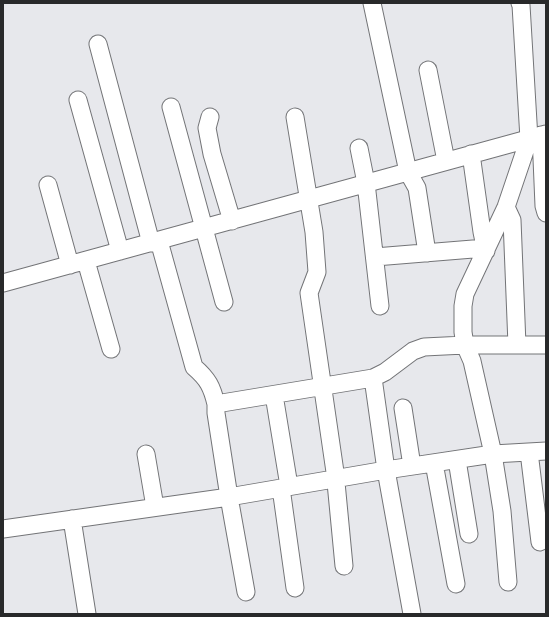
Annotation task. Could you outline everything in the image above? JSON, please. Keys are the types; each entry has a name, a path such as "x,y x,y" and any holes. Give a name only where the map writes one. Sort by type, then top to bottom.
{"street":[{"path":"372,3 408,172 417,188 427,253"},
{"path":"520,3 539,136 544,206 546,213"},
{"path":"98,44 155,242 194,367 204,375 213,389 228,497 246,592"},
{"path":"428,70 446,162"},
{"path":"78,100 120,251"},
{"path":"171,108 224,302"},
{"path":"210,117 207,128 212,154 232,221"},
{"path":"295,118 314,232 317,272 309,293 335,472 344,566"},
{"path":"3,283 539,136"},
{"path":"508,582 502,511 493,454 472,361 465,345 463,332 463,306 465,294 539,136"},
{"path":"359,148 366,183 380,306"},
{"path":"471,154 486,251"},
{"path":"48,185 70,265"},
{"path":"506,207 512,220 517,345"},
{"path":"375,257 473,249 486,251"},
{"path":"86,260 111,349"},
{"path":"216,404 374,378 385,372 413,351 424,347 465,345 546,345"},
{"path":"374,378 386,470 412,614"},
{"path":"274,395 295,588"},
{"path":"403,408 412,466"},
{"path":"3,529 228,497 386,470 493,454 546,451"},
{"path":"529,452 540,542"},
{"path":"146,454 155,507"},
{"path":"456,460 470,534"},
{"path":"434,463 456,584"},
{"path":"72,519 87,614"}]}
